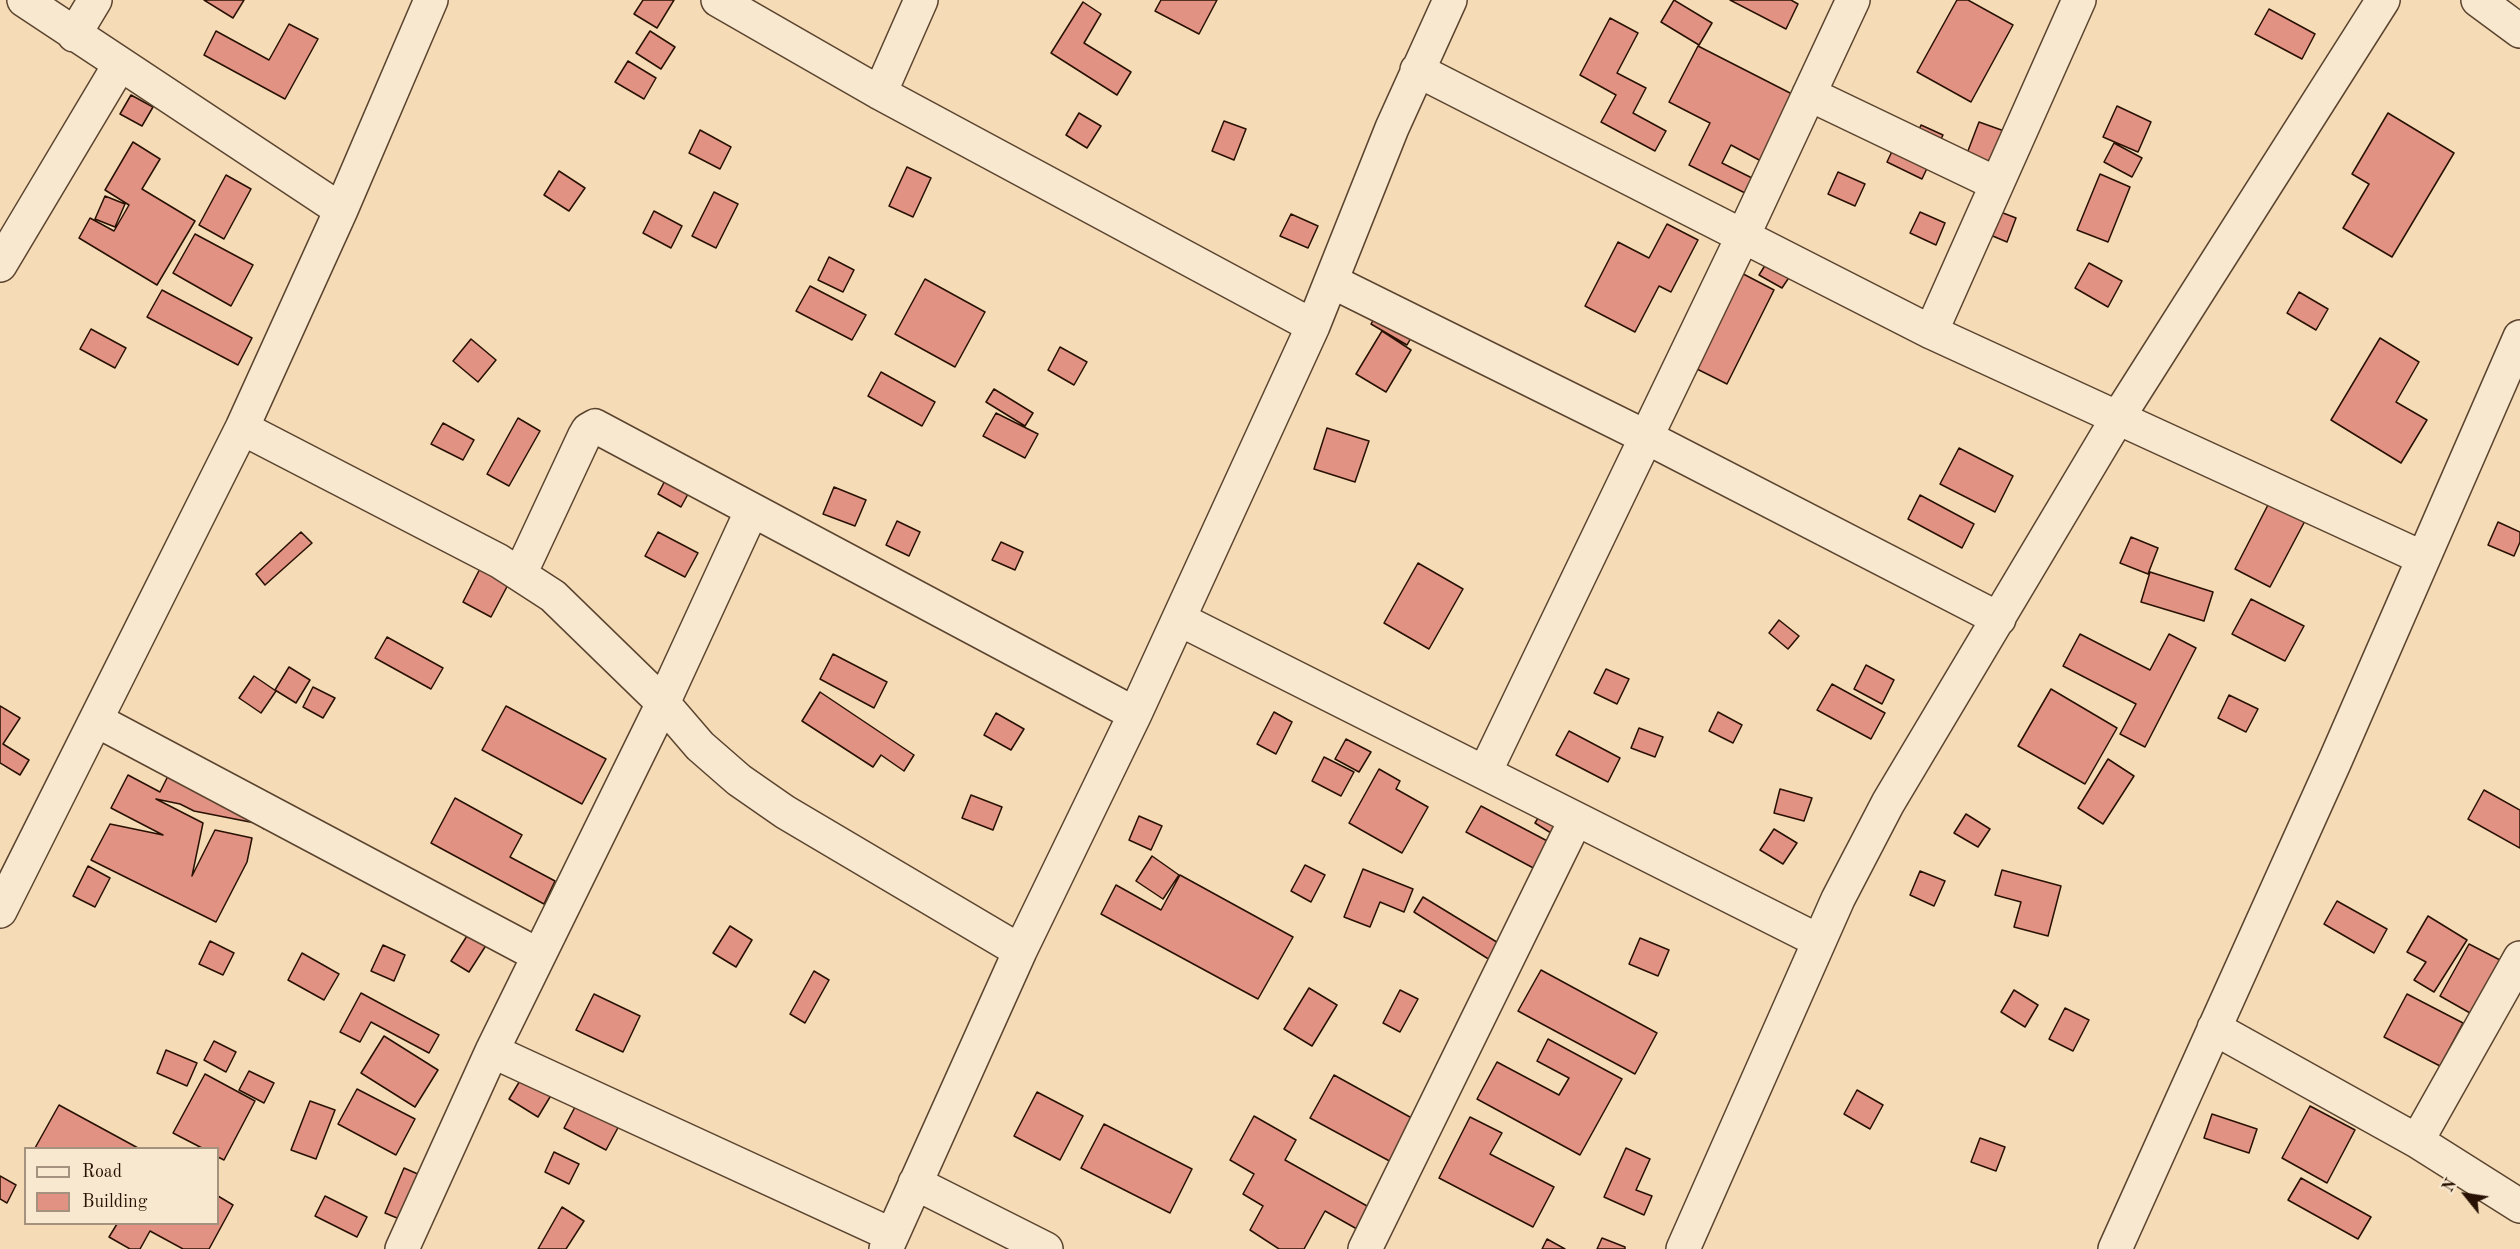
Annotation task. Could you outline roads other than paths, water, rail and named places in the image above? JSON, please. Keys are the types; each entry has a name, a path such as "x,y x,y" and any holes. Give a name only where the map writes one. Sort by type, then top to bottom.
{"street":[{"path":"24,0 341,210"},
{"path":"74,35 95,0"},
{"path":"0,911 242,428 341,210 431,0"},
{"path":"717,0 880,93 1313,326"},
{"path":"880,93 921,0"},
{"path":"492,1051 889,1242 1020,951 1135,714 1333,282 1417,70 1450,0"},
{"path":"1485,772 1742,238 1852,0"},
{"path":"1931,332 2079,0"},
{"path":"1683,1249 1819,941 1888,802 2117,419 2383,0"},
{"path":"2478,0 2520,31"},
{"path":"0,264 120,64"},
{"path":"1417,70 1742,238 1931,332 2423,558"},
{"path":"1809,94 1997,184"},
{"path":"1333,282 1646,437 1999,619"},
{"path":"2115,1249 2520,337"},
{"path":"520,574 584,437 595,426 1135,714"},
{"path":"242,428 520,574 553,596 663,703 700,746 748,786 785,812 1020,951"},
{"path":"402,1249 492,1051 663,703 752,510"},
{"path":"1179,619 1819,941"},
{"path":"96,720 538,955"},
{"path":"1365,1249 1576,819"},
{"path":"2417,1141 2520,958"},
{"path":"2214,1028 2417,1141 2520,1206"},
{"path":"915,1183 1046,1249"}]}
